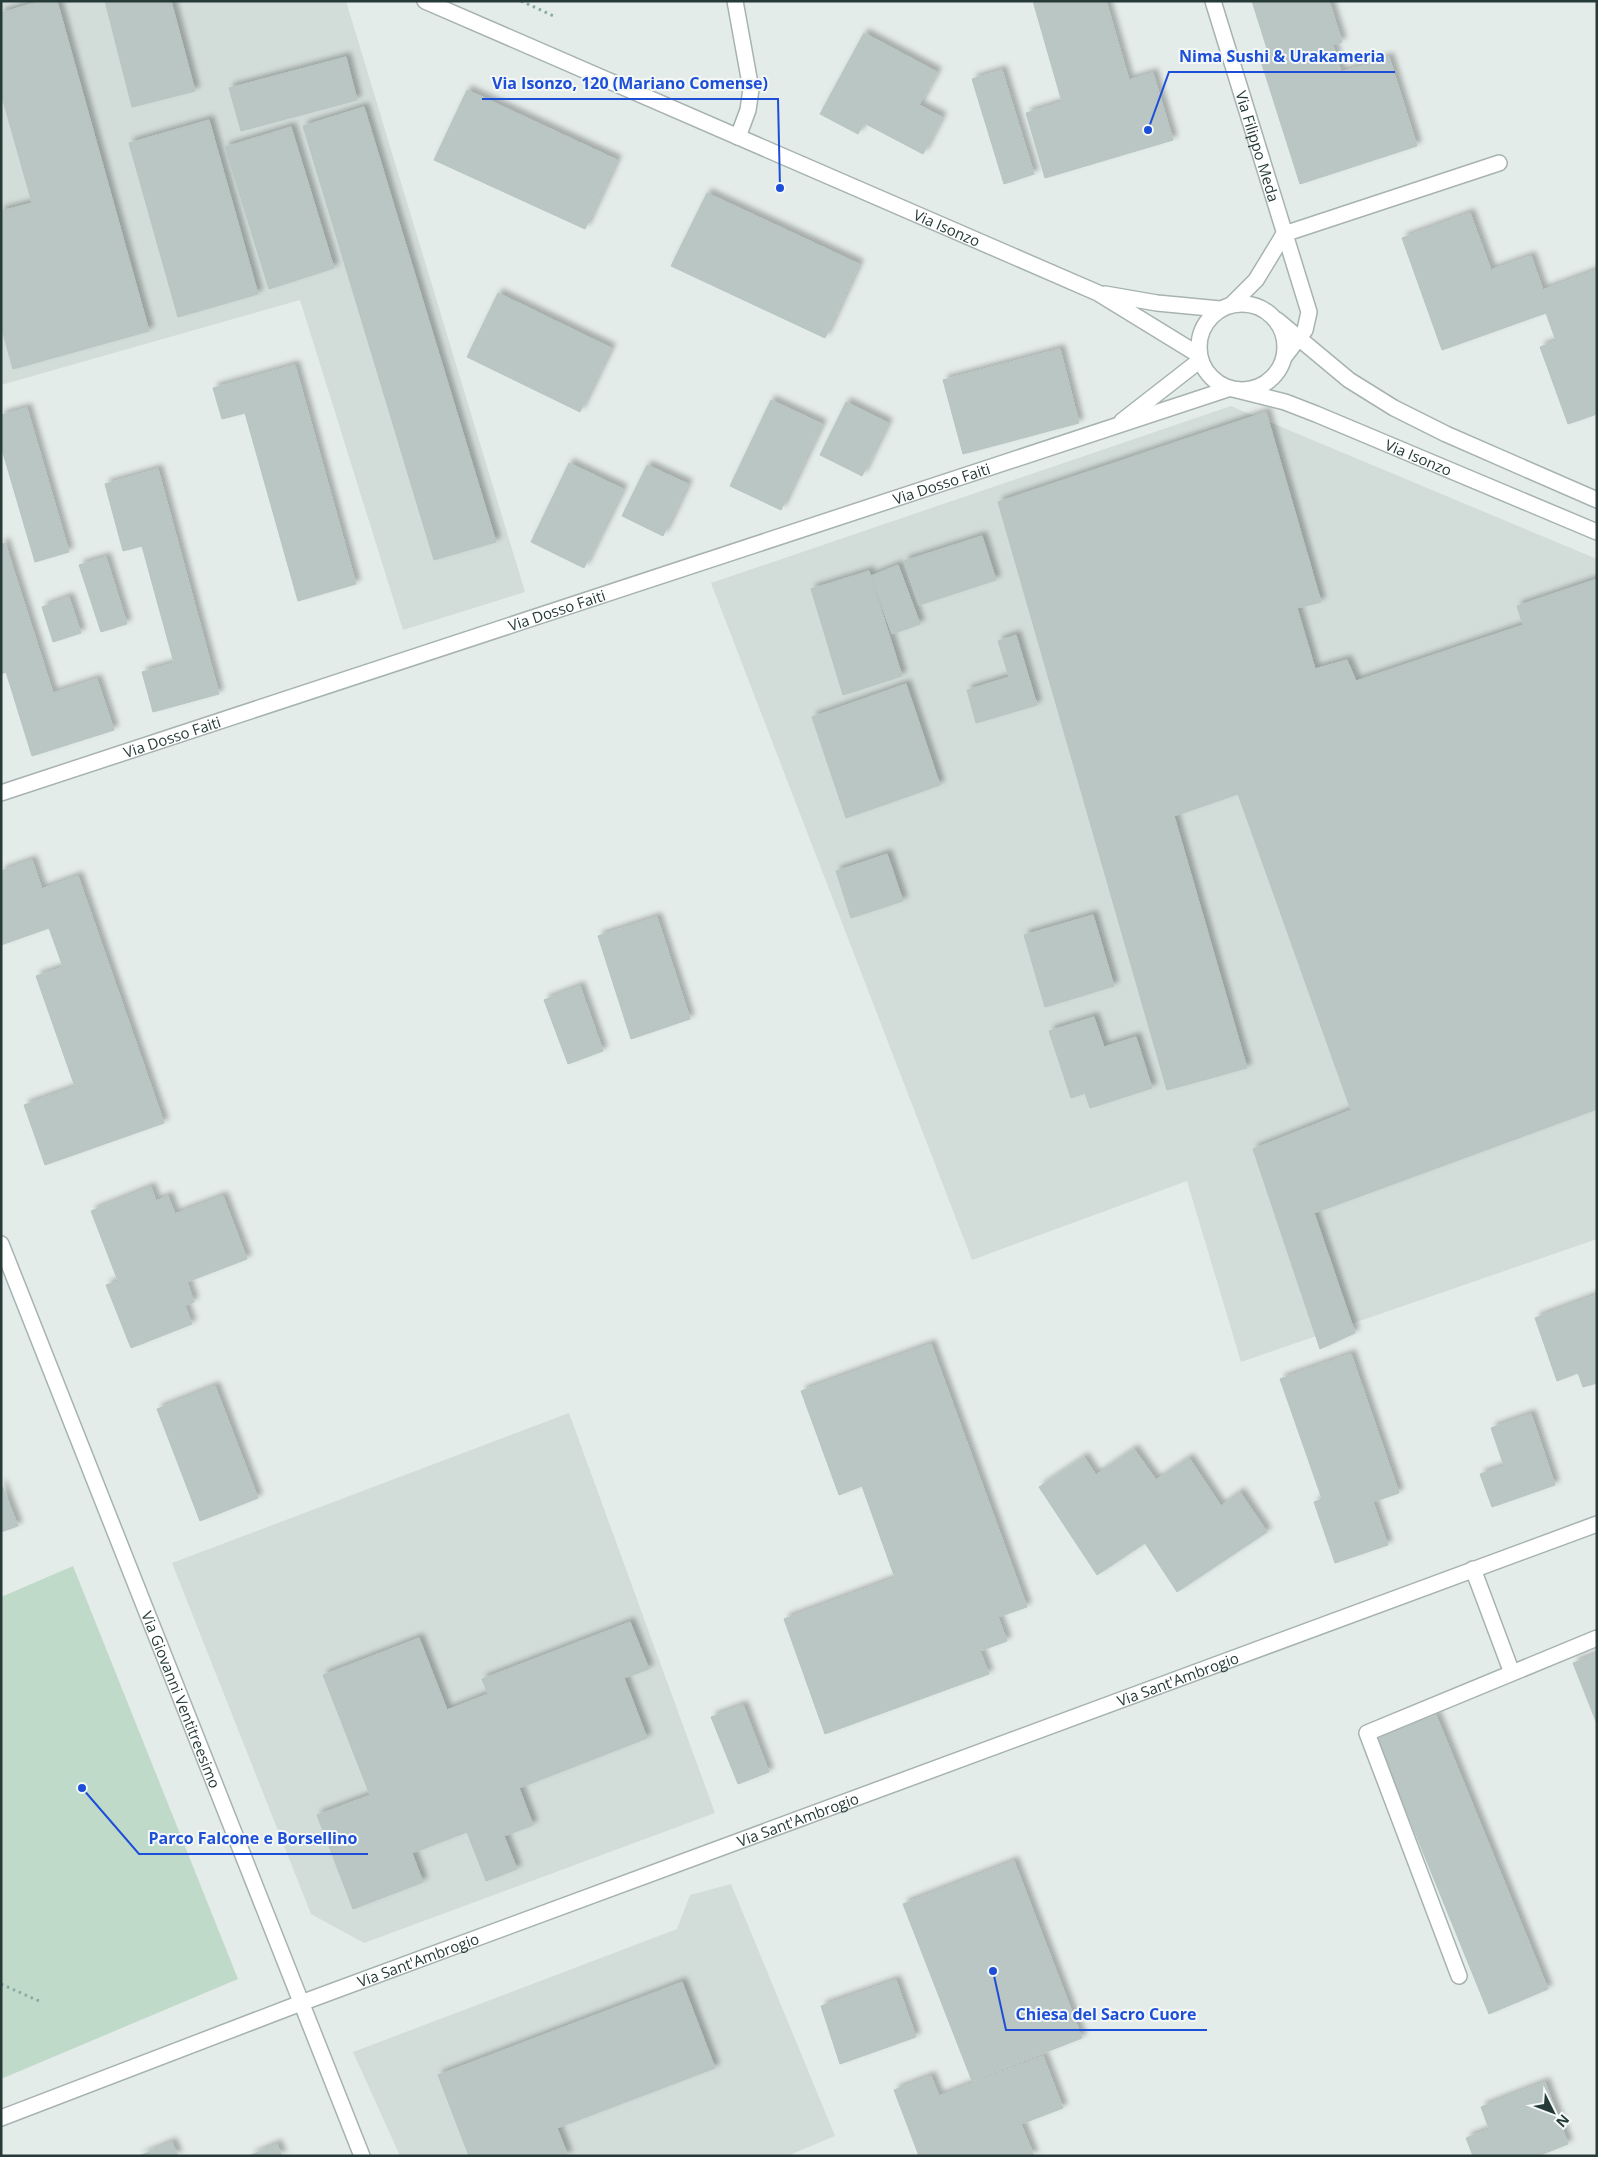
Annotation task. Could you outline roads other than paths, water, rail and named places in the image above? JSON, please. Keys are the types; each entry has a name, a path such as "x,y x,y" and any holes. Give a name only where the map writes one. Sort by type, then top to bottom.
{"street":[{"name":"Via Isonzo","path":"425,1 1098,293 1199,358"},
{"path":"735,1 751,89 748,110 738,137"},
{"name":"Via Filippo Meda","path":"1213,1 1309,312 1305,330 1285,356"},
{"path":"1226,307 1248,303 1265,310 1277,320 1283,330 1285,356 1280,370 1268,382 1253,390 1233,390 1215,382 1199,358 1201,332 1208,319 1226,307 1256,280 1284,234 1499,163"},
{"name":"Via Isonzo","path":"1098,293 1157,303 1226,307"},
{"name":"Via Isonzo","path":"1277,320 1349,380 1394,408 1438,430 1597,500"},
{"name":"Via Dosso Faiti","path":"1113,428 1199,358"},
{"name":"Via Isonzo","path":"1233,390 1285,402 1316,414 1597,532"},
{"name":"Via Dosso Faiti","path":"1,793 1233,390"},
{"name":"Via Giovanni Ventitreesimo","path":"1,1244 362,2156"},
{"name":"Via Sant'Ambrogio","path":"1,2118 301,2003 1597,1524"},
{"path":"1474,1570 1512,1673"},
{"path":"1459,1976 1367,1733 1597,1638"}],"place":[{"name":"Nima Sushi & Urakameria","path":"1148,130"},
{"name":"Via Isonzo, 120 (Mariano Comense)","path":"780,188"},
{"name":"Parco Falcone e Borsellino","path":"82,1788"},
{"name":"Chiesa del Sacro Cuore","path":"993,1971"}]}
